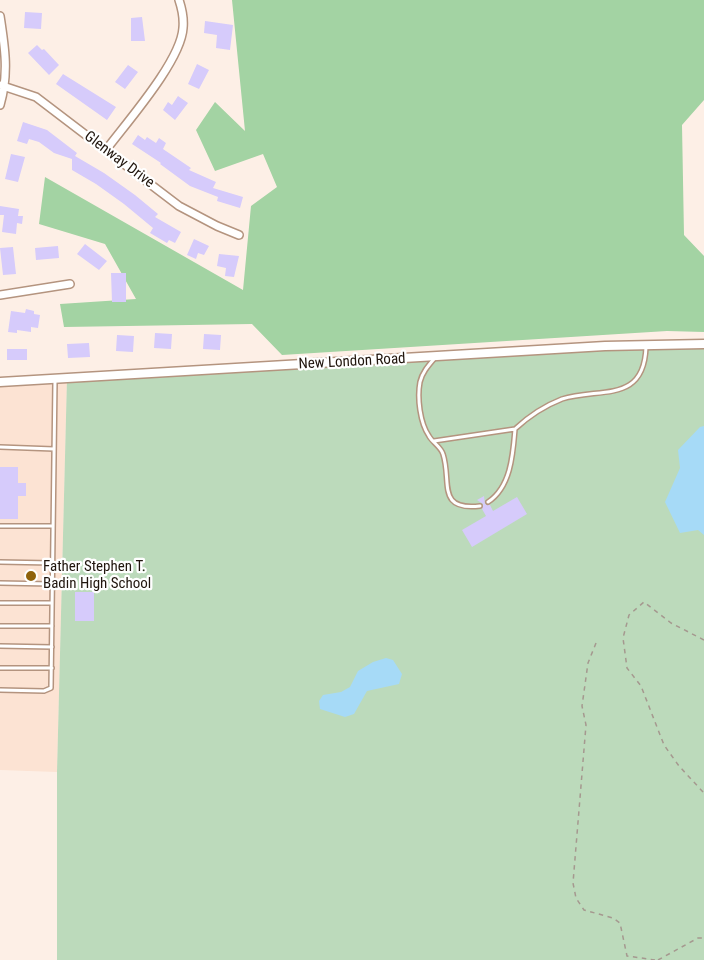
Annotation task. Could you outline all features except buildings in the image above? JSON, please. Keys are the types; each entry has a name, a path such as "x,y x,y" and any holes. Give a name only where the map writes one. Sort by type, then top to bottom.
{"street":[{"path":"106,150 169,66 180,45 183,28 179,0"},
{"path":"0,16 6,54 0,105"},
{"name":"Glenway Drive","path":"3,86 36,97 179,206 239,235"},
{"path":"0,295 70,284"},
{"name":"New London Road","path":"0,381 577,348 704,344"}],"lane":[{"path":"433,441 515,429 530,414 562,399 623,389 633,383 644,363 646,345"},
{"path":"435,357 424,371 420,383 423,426 443,452 448,495 453,502 469,507 480,506"},
{"path":"0,690 44,691 51,688 55,379"},
{"path":"488,502 502,487 507,476 513,456 515,429"},
{"path":"0,447 54,448"},
{"path":"0,526 53,526"},
{"path":"0,562 52,563"},
{"path":"0,583 52,584"},
{"path":"0,603 52,603"},
{"path":"0,626 52,626"},
{"path":"0,646 52,647"},
{"path":"0,668 52,668"}],"path":[{"path":"704,640 671,623 644,602 629,615 623,638 627,668 641,686 664,745 679,766 704,793"},
{"path":"596,643 588,663 582,706 586,725 573,883 576,898 584,910 613,918 620,923 627,956 657,960 698,938 704,938"}],"shaded area":[{"name":"Father Stephen T. Badin High School","path":"67,378 57,772 0,770 0,382"}],"green space":[{"path":"232,0 704,0 704,100 682,125 684,235 704,256 704,332 667,331 282,355 252,324 64,327 60,304 136,299 105,244 39,224 45,177 243,290 251,206 277,187 263,154 215,171 196,130 215,102 245,131"},
{"path":"704,344 704,960 57,960 57,772 67,378"}],"water":[{"path":"704,426 704,535 698,530 680,533 665,502 680,468 678,450 700,427"},
{"path":"386,658 393,660 402,674 399,684 367,691 354,714 345,717 320,709 319,701 323,695 341,692 350,687 358,671 373,662"}],"place":[{"name":"Father Stephen T. Badin High School","path":"31,576"}]}
